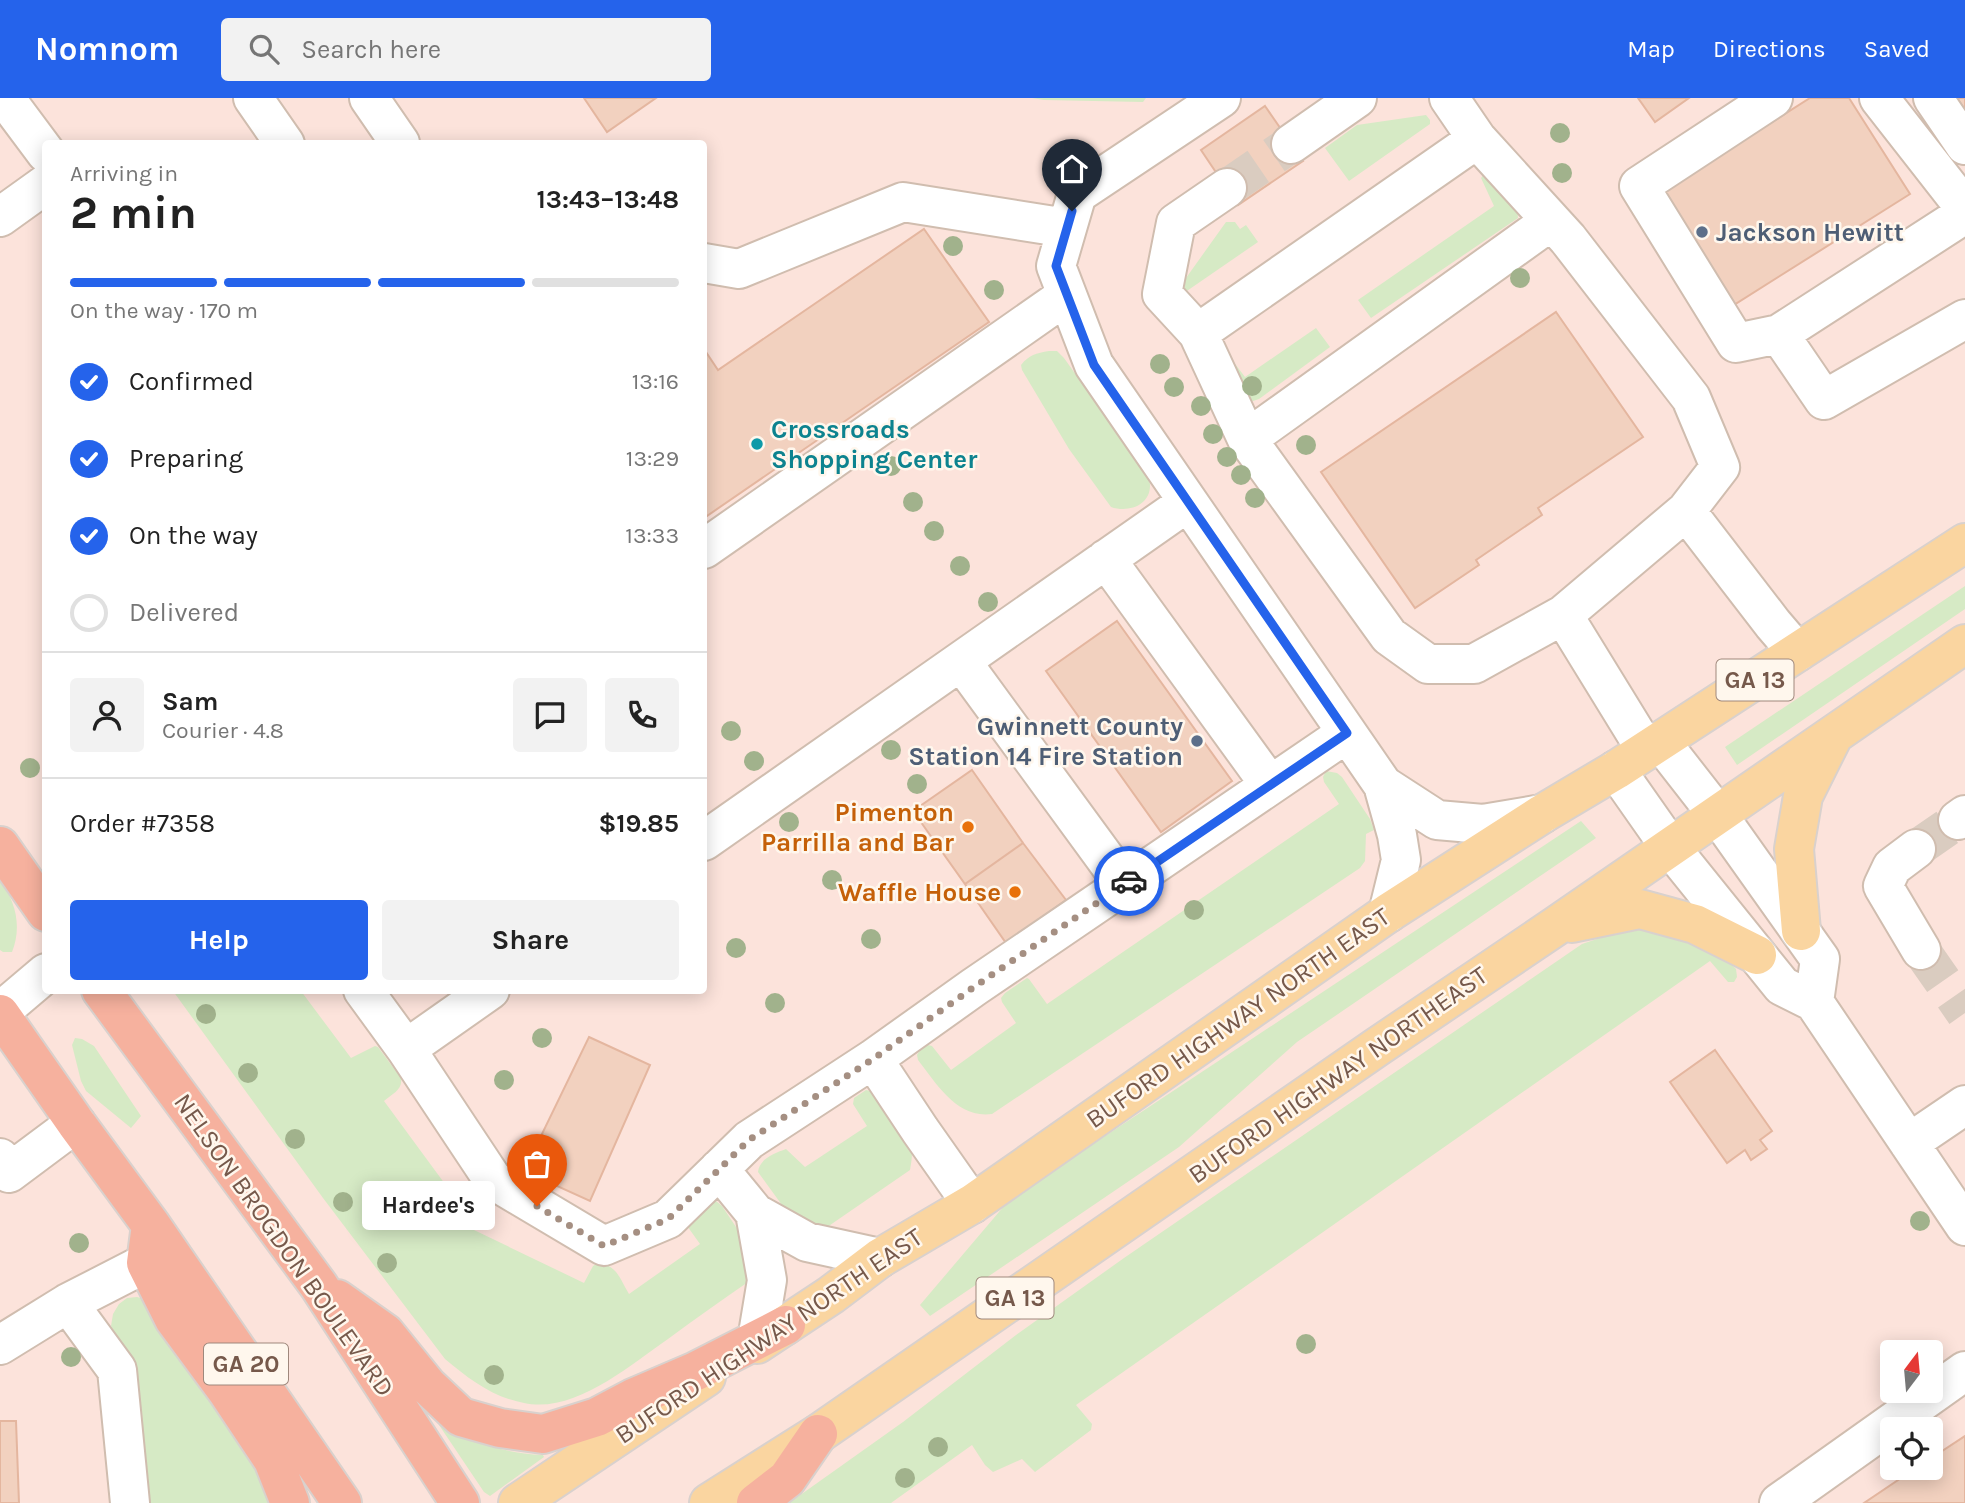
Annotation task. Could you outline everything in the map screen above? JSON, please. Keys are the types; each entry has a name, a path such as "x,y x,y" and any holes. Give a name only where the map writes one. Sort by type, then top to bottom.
{"highway":[{"path":"0,846 42,906"},
{"name":"NELSON BROGDON BOULEVARD","path":"104,994 319,1286 460,1503"},
{"name":"GA 20","path":"5,1030 151,1225 342,1503"},
{"path":"151,1225 146,1263 174,1319 273,1460 290,1503"},
{"path":"319,1286 385,1333 427,1385 461,1417 500,1428 543,1434 597,1417 696,1371 771,1332"},
{"path":"756,1503 787,1479 818,1434"}],"main road":[{"name":"BUFORD HIGHWAY NORTH EAST","path":"517,1503 880,1258 972,1204 1388,913 1641,754 1965,543"},
{"name":"BUFORD HIGHWAY NORTHEAST","path":"709,1503 818,1434 1377,1046 1965,644"},
{"path":"1801,931 1794,849 1804,796 1834,734"},
{"path":"1556,926 1640,909 1695,924 1757,955"}],"lane":[{"path":"5,98 42,148"},
{"path":"253,98 282,140"},
{"path":"369,98 398,140"},
{"path":"397,98 400,140"},
{"path":"1221,98 1077,194 1056,266 1094,365 1383,785 1401,860 1388,913"},
{"path":"1292,144 1357,98"},
{"path":"1227,188 1176,223 1162,294 1198,333 1247,439 1389,636 1428,664 1474,664 1563,615 1686,510 1720,467 1691,398 1568,239 1477,139 1449,98"},
{"path":"1773,98 1639,186 1736,343 1779,334 1965,214"},
{"path":"1879,98 1965,208"},
{"path":"1933,98 1965,145"},
{"path":"1198,333 1477,139"},
{"path":"0,217 42,187"},
{"path":"707,264 739,269 902,202 1067,228"},
{"path":"1247,439 1551,221"},
{"path":"707,548 1067,295"},
{"path":"1779,334 1825,400 1965,319"},
{"path":"707,839 1188,502"},
{"path":"1686,510 1797,652"},
{"path":"1106,559 1270,785"},
{"path":"1563,615 1641,754 1670,847 1782,986 1814,1002 1965,1226"},
{"path":"961,661 1124,884"},
{"path":"366,994 494,1180 604,1246 668,1219 749,1140 873,1059 1347,733"},
{"path":"1641,754 1717,814 1801,931 1820,959 1814,1002"},
{"path":"1383,785 1437,820 1483,824 1542,814"},
{"path":"1916,849 1892,867 1883,886 1921,950"},
{"path":"5,1030 42,979"},
{"path":"405,1049 484,994"},
{"path":"873,1059 972,1204"},
{"path":"1909,1143 1965,1105"},
{"path":"3,1170 76,1123"},
{"path":"719,1169 755,1213 807,1242 880,1258"},
{"path":"755,1213 767,1280 771,1332"},
{"path":"0,1345 68,1303 146,1263"},
{"path":"68,1303 117,1370 130,1503"},
{"path":"1779,1503 1965,1371"}],"shaded area":[{"path":"0,98 1965,98 1965,1503 0,1503"}],"green space":[{"path":"1032,98 1146,98 1143,102"},
{"path":"1426,115 1430,124 1349,181 1325,148 1357,125"},
{"path":"1486,172 1517,206 1518,218 1371,318 1358,300 1494,206 1481,178"},
{"path":"1226,222 1235,222 1240,229 1246,225 1258,242 1181,295 1176,292"},
{"path":"1316,328 1330,347 1259,399 1248,399 1226,352 1245,377"},
{"path":"1057,351 1064,358 1146,473 1150,484 1143,503 1124,509 1111,507 1069,449 1022,370 1021,365 1030,357"},
{"path":"1965,586 1965,609 1737,765 1725,747"},
{"path":"1326,771 1342,777 1370,819 1374,830 1366,834 1365,861 1360,868 992,1114 968,1111 940,1089 918,1060 917,1055 921,1048 932,1046 951,1070 1016,1023 1002,1002 1001,998 1005,993 1027,978 1047,1004 1339,804 1324,782"},
{"path":"1581,821 1596,838 1297,1042 1179,1147 930,1316 920,1305 1010,1199"},
{"path":"0,880 16,915 17,933 12,952 0,950"},
{"path":"1638,928 1657,928 1725,958 1736,969 1737,977 1734,982 1728,982 1710,961 1076,1405 1092,1424 1091,1430 1035,1472 1022,1459 993,1472 972,1445 891,1503 789,1503 1124,1258 1582,944"},
{"path":"175,994 303,994 351,1058 378,1047 401,1078 399,1089 384,1101 467,1214 484,1202 474,1230 584,1283 593,1266 604,1264 617,1274 629,1294 700,1244 685,1223 716,1201 748,1245 751,1280 600,1385 562,1401 543,1405 524,1403 491,1392 445,1359 323,1198"},
{"path":"75,1038 94,1046 141,1116 131,1128 86,1091 72,1045"},
{"path":"866,1090 889,1112 907,1136 912,1153 910,1170 820,1232 795,1223 758,1172 761,1163 786,1149 805,1167 867,1126 853,1104 854,1098"},
{"path":"127,1298 148,1300 278,1503 147,1503 142,1411 122,1345 111,1326 113,1314 119,1304"},
{"path":"440,1420 489,1445 544,1457 490,1496 484,1492 439,1425"}],"building":[{"path":"584,98 656,98 607,132"},
{"path":"1638,98 1689,98 1655,122"},
{"path":"1810,98 1849,98 1910,194 1729,308 1657,195"},
{"path":"1957,98 1965,98 1965,110"},
{"path":"1265,106 1303,161 1238,205 1201,150"},
{"name":"Crossroads Shopping Center","path":"924,229 989,322 707,516 707,354 718,370"},
{"path":"1556,312 1643,437 1538,508 1542,515 1476,560 1479,565 1415,608 1321,472"},
{"path":"1117,621 1232,781 1161,832 1046,671"},
{"name":"Pimenton Parrilla and Bar","path":"972,770 1023,843 965,884 913,811"},
{"name":"Waffle House","path":"1023,843 1066,900 1006,943 965,884"},
{"path":"589,1037 650,1065 590,1201 524,1171"},
{"path":"1715,1050 1772,1131 1760,1140 1767,1149 1751,1160 1745,1150 1727,1163 1670,1082"},
{"path":"0,1421 16,1421 19,1503 0,1503"},
{"path":"1965,1436 1965,1503 1864,1503 1898,1480 1943,1480 1943,1450"}],"tunnel":[{"path":"1227,188 1291,144"},
{"path":"1916,849 1958,820"},
{"path":"1921,950 1965,1013"}],"way so far":[{"path":"537,1206 604,1246 668,1219 749,1140 873,1059 1129,881"}],"place":[{"name":"Jackson Hewitt","path":"1702,232"},
{"name":"Crossroads Shopping Center","path":"757,444"},
{"name":"Gwinnett County Station 14 Fire Station","path":"1197,741"},
{"name":"Pimenton Parrilla and Bar","path":"968,827"},
{"name":"Waffle House","path":"1015,892"},
{"name":"Hardee's","path":"537,1206"}],"route":[{"path":"1072,211 1056,266 1094,365 1347,733 1129,881"}]}
